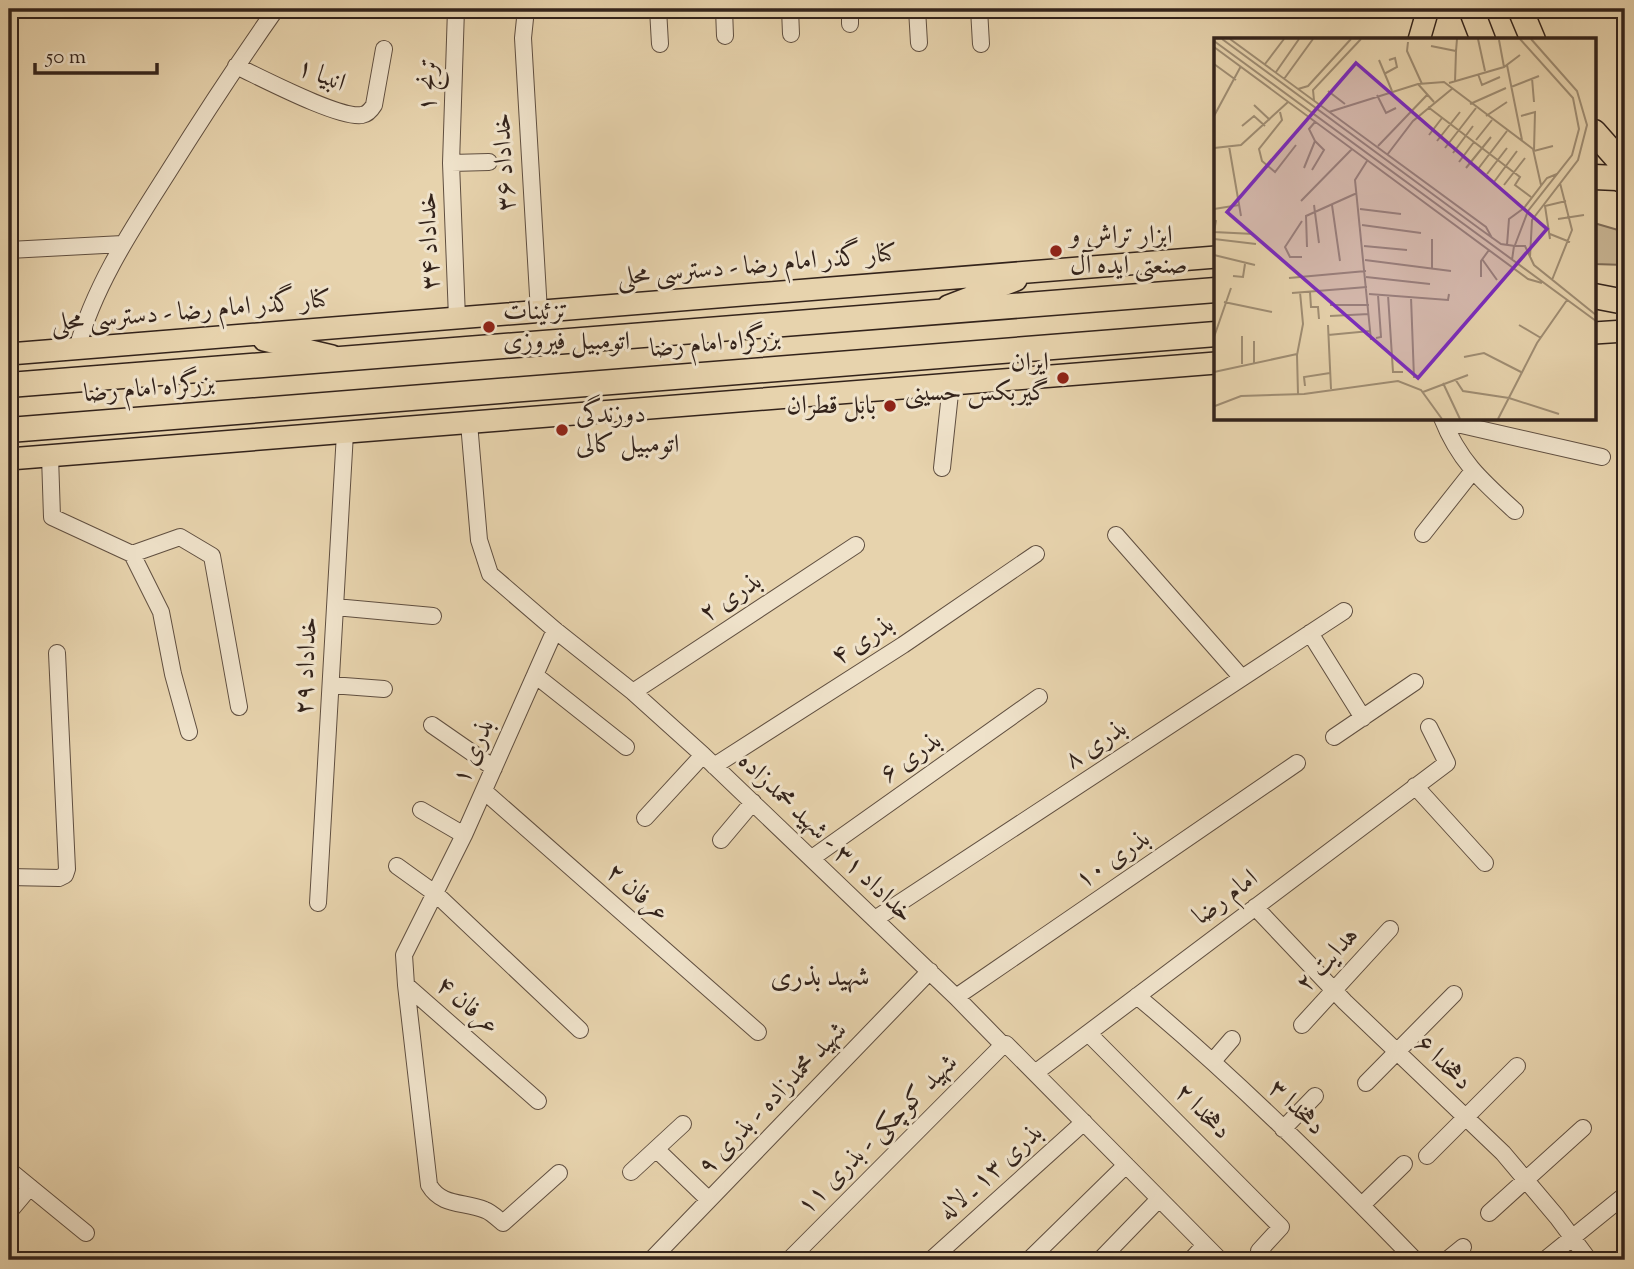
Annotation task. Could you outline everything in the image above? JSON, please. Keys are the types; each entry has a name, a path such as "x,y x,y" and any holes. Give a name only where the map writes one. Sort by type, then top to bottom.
{"highway":[{"path":"1471,9 1482,38"},
{"path":"1520,9 1532,38"},
{"path":"1596,134 1625,167"},
{"path":"1596,177 1625,181"},
{"name":"بزرگراه امام رضا","path":"9,385 1214,290"},
{"path":"1596,296 1625,302"},
{"path":"1596,305 1625,302"},
{"name":"بزرگراه امام رضا","path":"9,430 1214,335"}],"main road":[{"path":"1420,38 1428,9"},
{"name":"کنار گذر امام رضا - دسترسی محلی","path":"9,355 1214,257"},
{"path":"934,312 1037,271"},
{"path":"1596,333 1625,331"},
{"path":"246,335 344,359"},
{"path":"1149,369 1214,335"},
{"path":"9,459 1214,363"},
{"path":"728,373 806,396"},
{"path":"465,394 469,423"},
{"path":"163,447 240,412"}],"street":[{"path":"77,349 82,329 122,244 236,66 276,9"},
{"name":"ترنج ۱","path":"451,163 456,9"},
{"name":"خداداد ۳۶","path":"526,9 524,50 539,312"},
{"path":"658,9 660,44"},
{"path":"724,9 725,36"},
{"path":"790,9 791,34"},
{"path":"917,9 919,43"},
{"path":"979,9 981,44"},
{"name":"انبیا ۱","path":"236,66 328,108 360,116 369,112 374,105 384,50"},
{"path":"451,163 489,162"},
{"name":"خداداد ۳۴","path":"451,163 457,318"},
{"path":"9,250 122,244"},
{"path":"942,468 951,384"},
{"path":"1443,420 1602,457"},
{"path":"1443,420 1472,472 1515,511"},
{"name":"خداداد ۳۱ - شهید محمدزاده","path":"469,423 479,540 490,574 633,692 753,802 930,971 1003,1045 1006,1044 1220,1260"},
{"name":"خداداد ۲۹","path":"318,903 345,433"},
{"path":"50,456 52,517 132,554 161,612 173,674 189,732"},
{"path":"1423,534 1472,472"},
{"path":"1116,535 1242,678"},
{"path":"132,554 180,537 212,556 239,707"},
{"name":"بذری ۲","path":"633,692 856,545"},
{"name":"بذری ۴","path":"645,818 708,760 902,645 1036,554"},
{"path":"335,607 433,616"},
{"name":"بذری ۸","path":"875,919 1344,611"},
{"name":"بذری ۱","path":"436,894 555,630"},
{"path":"1310,634 1363,718"},
{"path":"9,877 58,878 65,874 67,869 58,653"},
{"path":"535,675 626,747"},
{"path":"1334,737 1415,682"},
{"path":"331,685 384,689"},
{"name":"بذری ۶","path":"812,858 1039,697"},
{"path":"432,725 494,768"},
{"name":"امام رضا","path":"1035,1073 1447,763 1430,727"},
{"name":"بذری ۱۰","path":"956,997 1297,763"},
{"path":"1415,786 1485,863"},
{"name":"عرفان ۲","path":"484,791 758,1032"},
{"path":"721,840 753,802"},
{"path":"421,810 464,835"},
{"path":"397,866 436,894 580,1030"},
{"name":"عرفان ۴","path":"436,894 404,955 406,985 538,1101"},
{"name":"دهخدا ۶","path":"1255,907 1398,1054 1503,1153 1590,1260"},
{"name":"هدایت ۲","path":"1302,1024 1390,929"},
{"name":"شهید محمدزاده - بذری ۹","path":"651,1260 930,971"},
{"path":"406,985 429,1185 434,1194 445,1201 486,1210 503,1223 559,1173"},
{"path":"1367,1083 1454,994"},
{"name":"دهخدا ۳","path":"1137,996 1213,1061 1415,1260"},
{"name":"دهخدا ۲","path":"1088,1033 1281,1227 1259,1251"},
{"path":"1213,1061 1232,1039"},
{"name":"شهید کوچکی - بذری ۱۱","path":"789,1260 1003,1045"},
{"path":"1427,1156 1517,1066"},
{"path":"1283,1129 1315,1096"},
{"name":"بذری ۱۳ ـ لاله","path":"931,1260 1084,1122"},
{"path":"631,1172 683,1124"},
{"path":"1489,1213 1583,1128"},
{"path":"656,1149 709,1200"},
{"path":"1362,1205 1404,1164"},
{"path":"1029,1260 1126,1165"},
{"path":"9,1170 86,1233"},
{"path":"9,1212 30,1186"},
{"path":"1546,1259 1625,1195"},
{"path":"1100,1260 1159,1199"},
{"path":"1191,1260 1205,1245"},
{"path":"1447,1260 1464,1247"}],"shaded area":[{"path":"1596,224 1625,232 1625,265 1596,264"}],"place":[{"name":"ابزار تراش و صنعتی ایده آل","path":"1056,251"},
{"name":"تزئینات اتومبیل فیروزی","path":"489,327"},
{"name":"ایران گیربکس حسینی","path":"1063,378"},
{"name":"بابل قطران","path":"890,406"},
{"name":"دوزندگی اتومبیل کالی","path":"562,430"}],"district":[{"name":"شهید بذری","path":"820,978"}]}
